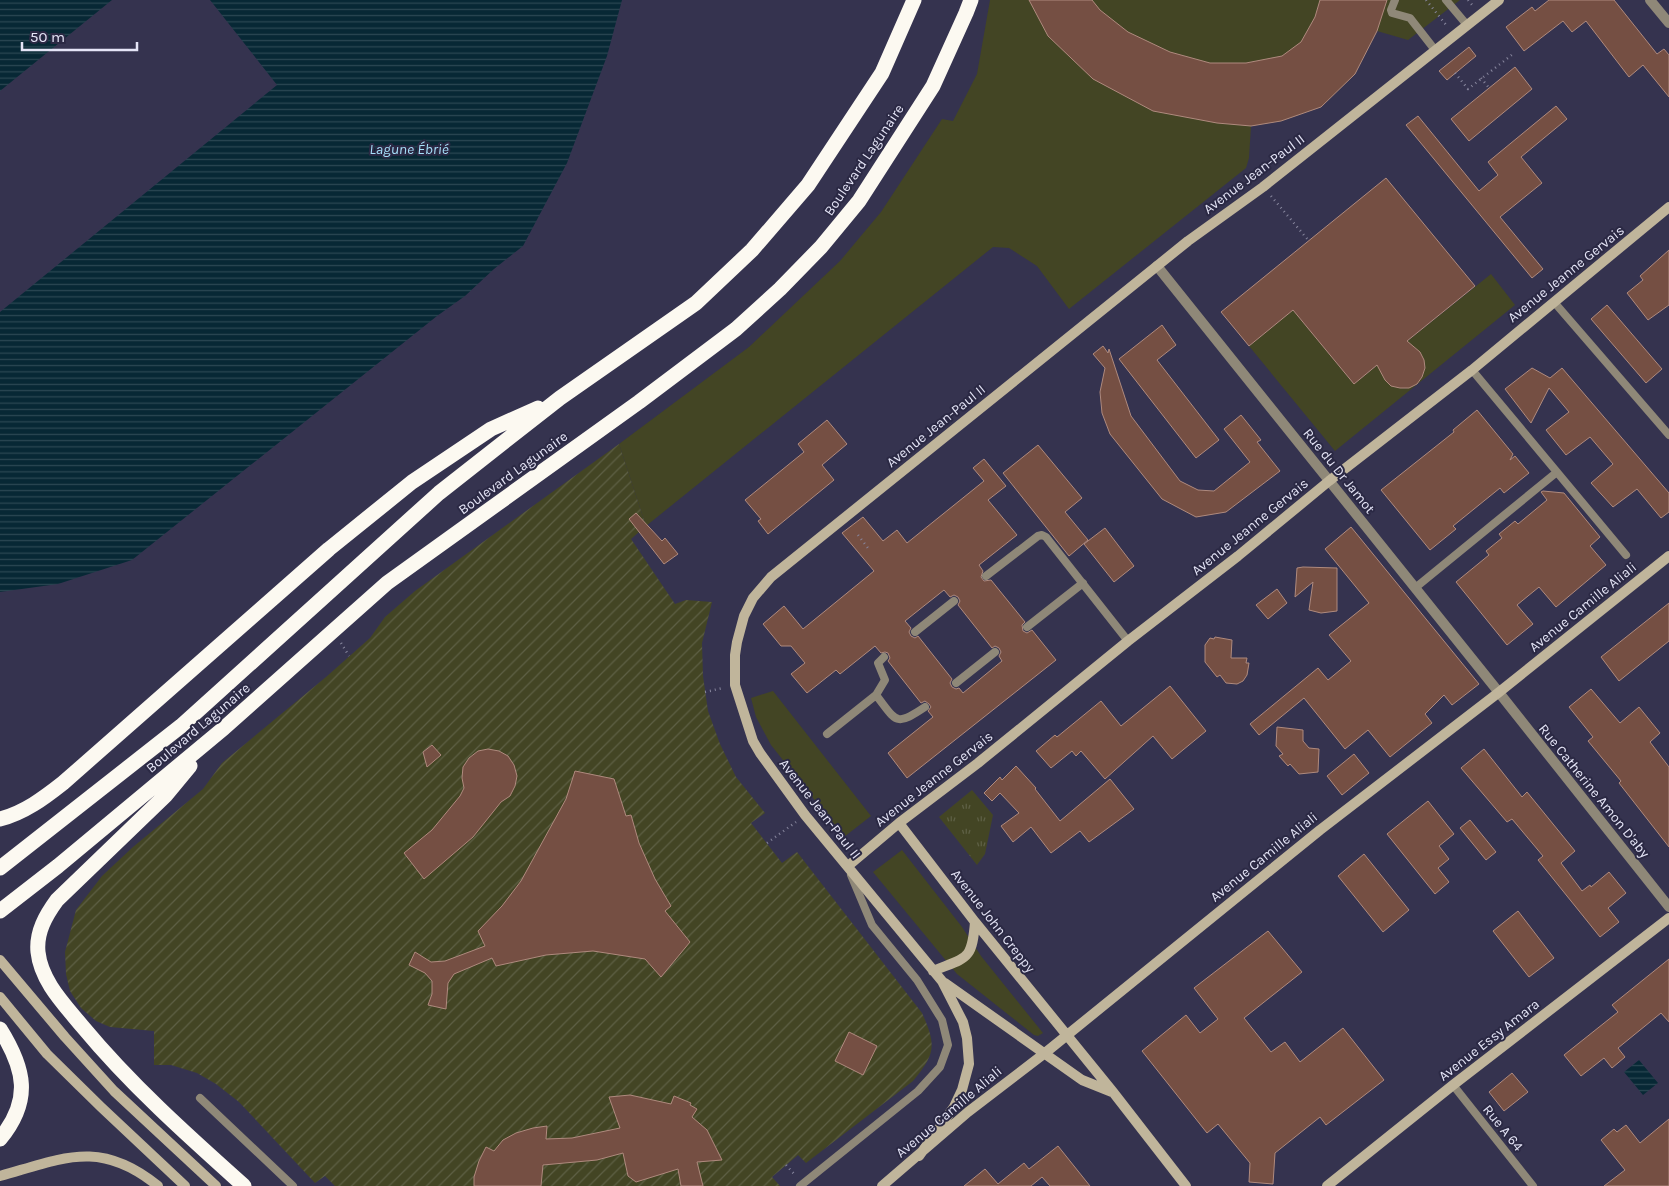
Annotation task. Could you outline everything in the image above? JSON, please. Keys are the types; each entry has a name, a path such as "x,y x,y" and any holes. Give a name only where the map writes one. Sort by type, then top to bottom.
{"highway":[{"name":"Boulevard Lagunaire","path":"0,868 181,726 439,493 560,398 696,303 752,250 808,185 882,73 914,0"},
{"name":"Boulevard Lagunaire","path":"0,911 58,866 224,728 387,583 639,402 736,329 780,289 822,247 859,201 933,86 971,0"},
{"path":"0,819 22,812 64,783 329,549 412,482 491,429 560,398"},
{"path":"224,728 188,767 166,795 58,900 45,916 40,931 38,951 44,974 59,999 104,1052 153,1104 244,1186"},
{"path":"0,1029 11,1046 20,1070 21,1096 18,1111 11,1126 0,1139"}],"main road":[{"name":"Avenue Jean-Paul II","path":"1113,1092 1082,1080 942,981 805,814 753,741 735,685 735,655 744,616 753,598 771,577 1188,241 1263,187 1499,0"},
{"name":"Avenue Jeanne Gervais","path":"848,866 899,823 978,763 1329,481 1472,370 1669,207"},
{"name":"Avenue Camille Aliali","path":"882,1186 968,1112 1045,1053 1320,830 1498,693 1669,556"},
{"name":"Avenue John Creppy","path":"899,823 975,922 1113,1092 1186,1186"},
{"name":"Avenue Essy Amara","path":"1328,1186 1453,1085 1669,918"},
{"path":"933,971 958,962 968,955 973,944 975,922"},
{"path":"0,960 64,1037 114,1091 216,1186"},
{"name":"Avenue Jean-Paul II","path":"919,1156 954,1107 962,1090 969,1064 968,1045 963,1022 942,981"},
{"path":"0,997 47,1054 185,1186"},
{"path":"0,1176 64,1158 88,1155 113,1159 136,1170 158,1186"}],"street":[{"path":"1650,0 1669,23"},
{"name":"Rue du Dr Jamot","path":"1157,266 1498,693"},
{"name":"Rue Catherine Amon D'aby","path":"1498,693 1669,907"}],"lane":[{"path":"1396,0 1391,10 1392,13 1410,18 1435,50"},
{"path":"1446,0 1467,25"},
{"path":"1554,302 1669,435"},
{"path":"1472,370 1626,555"},
{"path":"1415,588 1557,472"},
{"path":"986,576 1038,536 1042,535 1046,537 1128,641"},
{"path":"1027,627 1083,583"},
{"path":"915,632 954,601"},
{"path":"956,683 995,652"},
{"path":"827,734 876,695 885,683 878,663 884,657"},
{"path":"876,695 893,716 899,720 906,719 925,707"},
{"path":"800,1186 918,1090 940,1067 948,1045 942,1020 917,980 872,925 848,866"},
{"name":"Rue A 64","path":"1453,1085 1533,1186"},
{"path":"200,1098 293,1186"}],"path":[{"path":"1426,0 1454,35"},
{"path":"1455,73 1468,89 1513,54"},
{"path":"1482,78 1489,88"},
{"path":"1263,187 1308,241"},
{"path":"858,535 868,548"},
{"path":"706,692 735,685"},
{"path":"767,843 805,814"}],"green space":[{"path":"990,0 1460,0 1408,40 1377,31 1355,74 1321,107 1281,121 1251,126 1249,158 1246,168 1069,309 1037,266 1009,248 993,247 646,526 619,444 749,347 840,261 881,212 942,119 953,121 977,74"},
{"path":"1491,274 1515,305 1335,451 1249,346 1293,310 1354,384 1380,363 1381,371 1389,384 1406,388 1420,380 1424,372 1424,364 1422,356 1416,348 1405,343"},
{"path":"619,444 646,526 631,539 675,604 686,600 712,602 702,643 703,676 708,711 720,744 736,777 765,813 751,823 782,863 797,852 922,1013 932,1042 926,1064 913,1081 806,1163 798,1155 772,1177 780,1186 335,1186 325,1176 315,1183 239,1102 216,1084 197,1073 171,1065 154,1065 154,1031 110,1027 96,1021 81,1008 70,991 66,974 65,952 76,910 102,876 133,847 203,789 222,763 370,638 385,617 415,591"},
{"path":"773,691 871,816 844,837 771,745 756,717 751,698"},
{"path":"972,790 993,815 985,854 977,865 939,817"},
{"path":"902,850 962,927 981,956 1043,1033 1038,1036 1034,1035 957,974 873,872"}],"water":[{"path":"0,0 112,0 0,91"},
{"name":"Lagune Ébrié","path":"210,0 622,0 607,56 567,163 523,246 494,269 465,296 437,316 132,560 58,584 0,592 0,312 277,85"},
{"path":"1639,1060 1658,1083 1643,1095 1624,1072"}],"building":[{"path":"1029,0 1092,0 1100,10 1128,32 1170,52 1210,63 1246,63 1282,56 1301,42 1315,17 1320,0 1387,0 1377,31 1355,74 1321,107 1281,121 1251,126 1217,123 1153,111 1093,79 1048,36"},
{"path":"1549,0 1614,0 1657,54 1664,49 1669,55 1669,97 1643,65 1629,77 1586,21 1572,32 1563,21 1524,51 1506,27 1532,7 1535,11"},
{"path":"1469,47 1476,56 1447,80 1439,71"},
{"path":"1515,67 1532,89 1469,141 1451,119"},
{"path":"1556,106 1567,119 1521,157 1542,183 1500,217 1543,269 1532,278 1406,125 1418,116 1479,191 1498,175 1488,162"},
{"path":"1386,178 1475,286 1407,341 1420,352 1424,360 1425,368 1417,384 1409,388 1391,386 1385,380 1377,365 1354,384 1293,310 1249,346 1221,312"},
{"path":"1669,250 1669,305 1648,320 1627,293 1643,280 1640,276"},
{"path":"1607,305 1662,369 1646,383 1591,319"},
{"path":"1162,325 1176,345 1157,360 1219,440 1196,458 1119,359"},
{"path":"1103,346 1108,353 1109,349 1131,416 1180,481 1198,490 1214,491 1250,462 1224,429 1241,415 1261,440 1257,442 1280,471 1226,512 1196,517 1162,499 1110,434 1102,413 1100,392 1105,368 1093,354"},
{"path":"1532,368 1550,378 1562,368 1669,493 1669,512 1661,518 1637,489 1613,507 1591,483 1613,464 1590,437 1566,455 1546,430 1569,412 1549,388 1531,423 1505,389"},
{"path":"1477,410 1513,454 1510,460 1515,456 1529,473 1504,493 1500,488 1453,526 1456,529 1430,550 1381,490 1454,432 1453,430"},
{"path":"827,420 847,444 822,465 834,480 768,534 758,521 761,519 745,500 804,452 798,444"},
{"path":"1038,445 1082,498 1065,512 1088,540 1069,556 1003,473"},
{"path":"984,459 1006,486 988,500 1017,535 979,565 983,571 981,577 984,581 991,580 1025,622 1022,625 1023,631 1027,633 1032,630 1056,660 907,778 888,753 933,717 928,711 931,707 929,704 925,701 921,703 888,661 890,658 888,653 881,653 875,646 840,674 836,670 807,693 791,674 805,663 791,646 781,646 763,624 784,606 803,629 874,571 842,533 863,517 883,541 897,530 907,543 984,481 973,468","holes":["944,590 950,597 954,595 958,597 960,601 958,605 992,648 995,646 1001,652 999,656 1002,661 963,693 959,688 952,687 950,683 952,679 918,636 915,638 911,636 909,632 911,628 905,621"]},
{"path":"1541,492 1564,493 1600,537 1590,546 1606,565 1556,607 1539,587 1517,605 1533,624 1507,645 1456,582 1489,555 1486,551 1502,538 1499,534 1515,521 1518,524 1547,500"},
{"path":"636,513 662,541 665,538 678,554 664,564 629,519"},
{"path":"1351,527 1479,684 1452,705 1444,695 1425,714 1432,723 1390,757 1368,730 1345,749 1304,698 1259,735 1250,724 1318,668 1328,680 1351,661 1329,635 1369,603 1325,549"},
{"path":"1105,528 1134,566 1114,582 1084,544"},
{"path":"1297,568 1337,568 1337,611 1321,613 1309,610 1313,582 1295,597"},
{"path":"1277,589 1287,603 1268,619 1256,605"},
{"path":"1669,603 1669,641 1619,681 1601,657"},
{"path":"1215,637 1232,640 1231,658 1247,658 1246,663 1249,663 1247,675 1243,681 1237,684 1226,683 1220,675 1217,677 1205,662 1205,645 1210,638 1214,639"},
{"path":"1170,686 1206,731 1172,759 1153,736 1105,779 1081,751 1076,756 1072,751 1051,768 1036,751 1055,735 1057,737 1101,701 1121,726"},
{"path":"1591,689 1620,723 1639,707 1660,733 1650,742 1669,767 1669,847 1619,783 1621,781 1588,741 1593,737 1569,707"},
{"path":"1277,727 1303,730 1303,741 1309,748 1319,749 1318,772 1299,774 1290,764 1288,766 1279,756 1283,754 1276,746"},
{"path":"432,745 441,755 427,767 423,752"},
{"path":"488,749 499,751 508,756 514,765 517,776 515,786 510,796 501,802 473,837 424,879 404,853 432,830 460,796 464,788 462,778 463,767 469,758 478,751"},
{"path":"1484,749 1522,797 1527,792 1575,851 1561,863 1582,891 1590,885 1591,887 1609,872 1626,893 1608,908 1619,922 1600,937 1538,860 1543,856 1512,819 1507,822 1461,768"},
{"path":"1354,754 1369,773 1342,795 1327,776"},
{"path":"1016,766 1036,788 1060,821 1110,779 1134,809 1089,842 1080,831 1051,853 1031,827 1013,842 1001,826 1019,813 1000,793 992,801 984,793 1000,777 1002,780"},
{"path":"575,771 614,779 626,816 631,815 639,843 655,879 671,906 665,911 690,942 661,977 645,959 593,951 546,955 496,966 492,958 454,974 448,983 446,1009 428,1005 432,994 432,981 425,973 409,965 415,952 431,962 445,961 485,946 478,931 502,906 521,881 566,799"},
{"path":"1428,801 1454,834 1439,846 1449,859 1438,868 1449,882 1435,894 1387,834"},
{"path":"1470,820 1496,852 1486,860 1460,828"},
{"path":"1364,854 1409,910 1383,932 1338,876"},
{"path":"1518,911 1554,958 1529,977 1493,931"},
{"path":"1268,931 1302,972 1244,1018 1271,1052 1285,1042 1300,1062 1343,1028 1384,1080 1326,1125 1320,1117 1275,1153 1273,1184 1249,1182 1250,1163 1218,1124 1207,1133 1142,1051 1186,1015 1200,1033 1218,1019 1194,988"},
{"path":"1669,959 1669,1022 1661,1013 1618,1048 1625,1057 1612,1068 1604,1058 1581,1076 1564,1055 1618,1012 1612,1005"},
{"path":"849,1032 877,1046 863,1075 835,1061"},
{"path":"1512,1073 1528,1092 1504,1111 1489,1092"},
{"path":"630,1095 671,1104 674,1096 691,1103 690,1105 697,1109 692,1117 707,1130 722,1160 697,1162 703,1186 681,1186 678,1169 636,1182 628,1176 623,1153 597,1160 543,1165 541,1186 474,1186 474,1177 486,1147 494,1151 503,1140 516,1133 547,1126 546,1139 572,1138 620,1128 609,1097"},
{"path":"1669,1119 1669,1186 1604,1186 1625,1170 1601,1140 1614,1129 1617,1132 1626,1125 1640,1143"},
{"path":"1058,1146 1090,1186 1050,1186 1042,1177 1031,1186 964,1186 985,1169 998,1184 1024,1163 1029,1169"}]}
